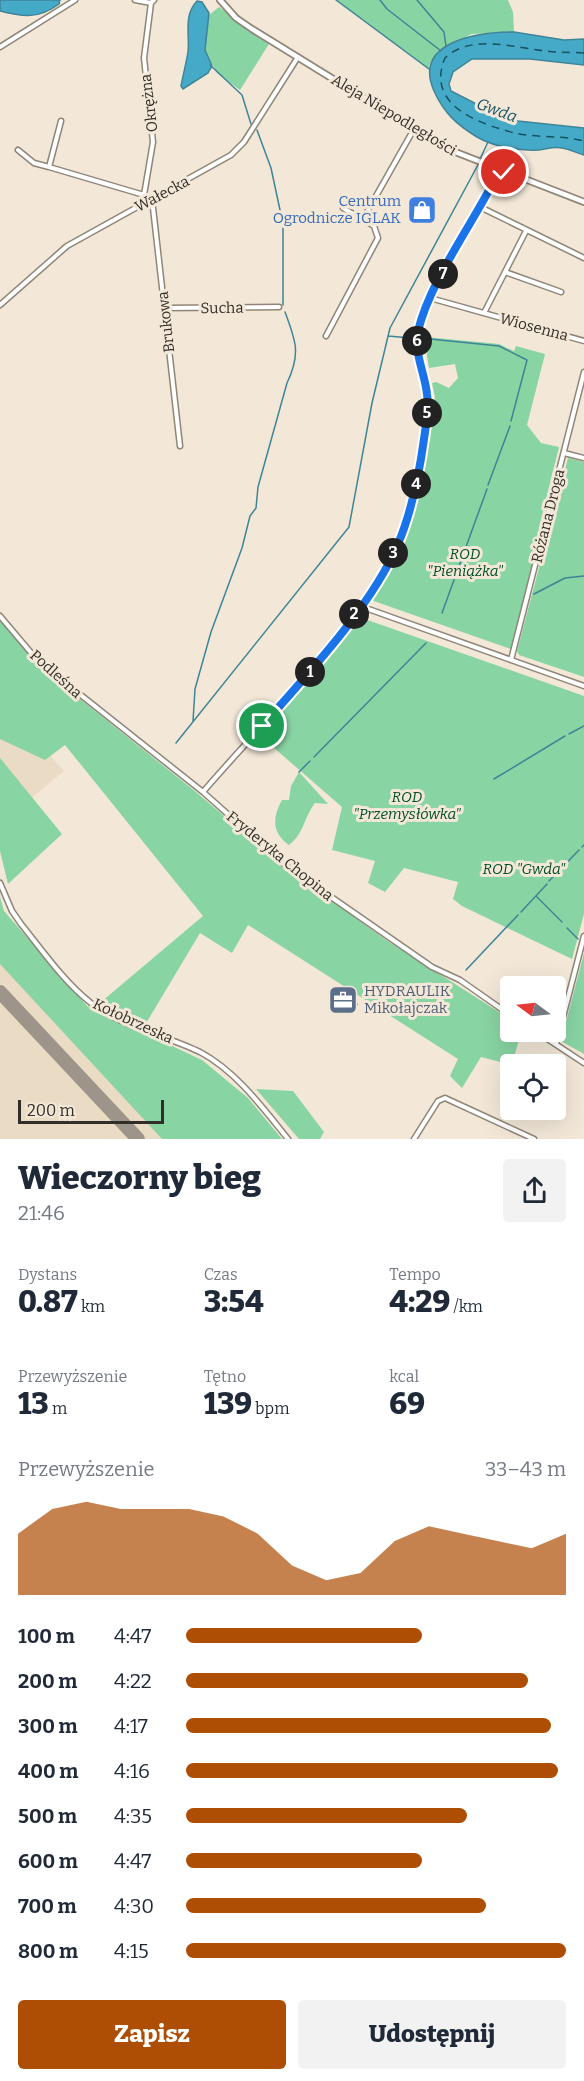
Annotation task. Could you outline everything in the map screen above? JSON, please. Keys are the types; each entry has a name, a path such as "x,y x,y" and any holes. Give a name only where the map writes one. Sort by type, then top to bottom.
{"street":[{"path":"0,47 75,0"},
{"path":"135,0 153,2"},
{"name":"Aleja Niepodległości","path":"220,0 243,22 445,148 584,202"},
{"name":"Okrężna","path":"146,203 144,195 153,142 144,58 153,2"},
{"name":"Wałecka","path":"0,305 67,246 212,168 238,149 298,57"},
{"path":"48,167 62,121"},
{"path":"363,219 414,129"},
{"path":"18,150 34,163 144,195"},
{"path":"203,792 305,677 360,606 397,547 412,506 424,438 428,397 417,335 430,298 500,170"},
{"name":"Brukowa","path":"152,199 180,446"},
{"path":"480,207 584,258"},
{"path":"326,336 378,238 374,226 343,208"},
{"name":"Wiosenna","path":"484,313 526,231"},
{"path":"505,272 561,292"},
{"name":"Wiosenna","path":"430,298 584,341"},
{"name":"Sucha","path":"165,308 279,307"},
{"name":"Różana Droga","path":"511,660 584,372"},
{"path":"564,453 584,458"},
{"path":"360,606 584,686"},
{"name":"Podleśna","path":"0,616 38,661 90,704"},
{"name":"Fryderyka Chopina","path":"90,704 203,792 285,865 320,892 432,967 460,980 500,1008"},
{"name":"Kołobrzeska","path":"0,883 12,911 21,924 87,999 118,1018 190,1047 215,1061 246,1090 288,1139"},
{"path":"556,1044 584,936"},
{"path":"553,1042 584,1063"},
{"path":"414,1139 438,1101 449,1098 534,1139"}],"shaded area":[{"path":"0,701 64,771 0,824"},
{"path":"0,951 182,1139 0,1139"}],"green space":[{"path":"336,0 508,0 513,12 514,32 471,34 453,45 446,46 431,61 428,69"},
{"path":"219,7 269,44 240,90 217,73 205,49 209,15"},
{"name":"ROD \"Pieniążka\"","path":"426,337 499,344 514,351 516,346 545,354 527,425 541,443 559,447 511,649 368,599 384,574 407,526 420,478 435,397 432,383 436,382 449,388 458,378 455,364 429,368"},
{"path":"568,458 584,462 584,677 519,655 517,651"},
{"path":"0,616 34,662 196,792 279,863 386,940 500,1013 500,1042 518,1042 515,1054 500,1054 500,1062 481,1057 462,1088 450,1076 458,1059 248,925 232,953 200,933 145,1025 101,1002 203,916 65,745 45,760 0,739"},
{"path":"356,616 584,696 584,914 572,959 462,906 453,899 458,882 404,868 385,892 368,883 375,861 332,850 342,807 258,734 333,647"},
{"path":"0,758 62,834 8,884 0,851"},
{"path":"299,772 328,804 315,803 298,836 289,845 279,835 275,819 282,800 289,800 291,786"},
{"path":"0,897 4,911 87,1006 202,1060 248,1098 282,1139 162,1139 0,964"},
{"path":"584,953 584,1054 563,1042 566,1042 566,1022"},
{"path":"256,1089 293,1091 324,1132 320,1139 299,1139"}],"water":[{"path":"0,0 60,0 59,4 45,12 16,15 0,11"},
{"path":"197,1 202,2 209,13 205,50 212,66 208,73 183,89 181,86 188,52 189,19"},
{"path":"514,32 564,40 584,39 584,65 530,59 472,59 453,72 449,84 451,91 492,112 518,121 584,128 584,155 559,147 523,150 491,143 477,137 457,123 438,99 430,74 432,61 440,50 468,37"}],"building":[{"name":"HYDRAULIK Mikołajczak","path":"338,991 358,1004 354,1011 349,1008 347,1011 336,1005 338,1001 333,998"}],"waterway":[{"path":"336,0 429,69"},
{"path":"380,0 387,9 441,51"},
{"path":"417,0 444,32 446,46"},
{"path":"210,65 242,95 251,124"},
{"path":"257,130 271,168 283,224 283,305"},
{"path":"480,159 488,142"},
{"path":"176,743 349,527 372,403 390,328 479,163"},
{"path":"193,721 195,689 211,632 242,548 250,516 256,508 258,487 294,364 294,340 285,312"},
{"path":"388,336 411,338"},
{"path":"420,338 499,346 527,360 511,421"},
{"path":"488,485 510,426"},
{"path":"442,613 487,489"},
{"path":"534,594 565,578 584,576"},
{"path":"314,757 426,643"},
{"path":"569,734 584,726"},
{"path":"494,779 565,736"},
{"path":"299,772 310,761"},
{"path":"549,881 579,850"},
{"path":"521,912 547,884"},
{"path":"536,896 562,922"},
{"path":"466,970 518,915"},
{"path":"567,928 578,939"}],"ferry route":[{"path":"584,53 551,52 507,45 480,44 456,50 445,58 441,74 442,88 449,100 472,118 515,133 584,141"}],"taxiway":[{"path":"0,992 138,1139"}],"place":[{"name":"Centrum Ogrodnicze IGLAK","path":"422,210"},
{"name":"HYDRAULIK Mikołajczak","path":"343,1000"}],"route":[{"path":"262,726 328,650 381,575 397,547 412,506 424,438 428,397 417,342 418,329 430,298 496,177 500,170 504,172"}],"water label":[{"name":"Gwda","path":"497,110"}],"park label":[{"name":"ROD \"Przemysłówka\"","path":"407,806"},
{"name":"ROD \"Gwda\"","path":"524,869"}]}
